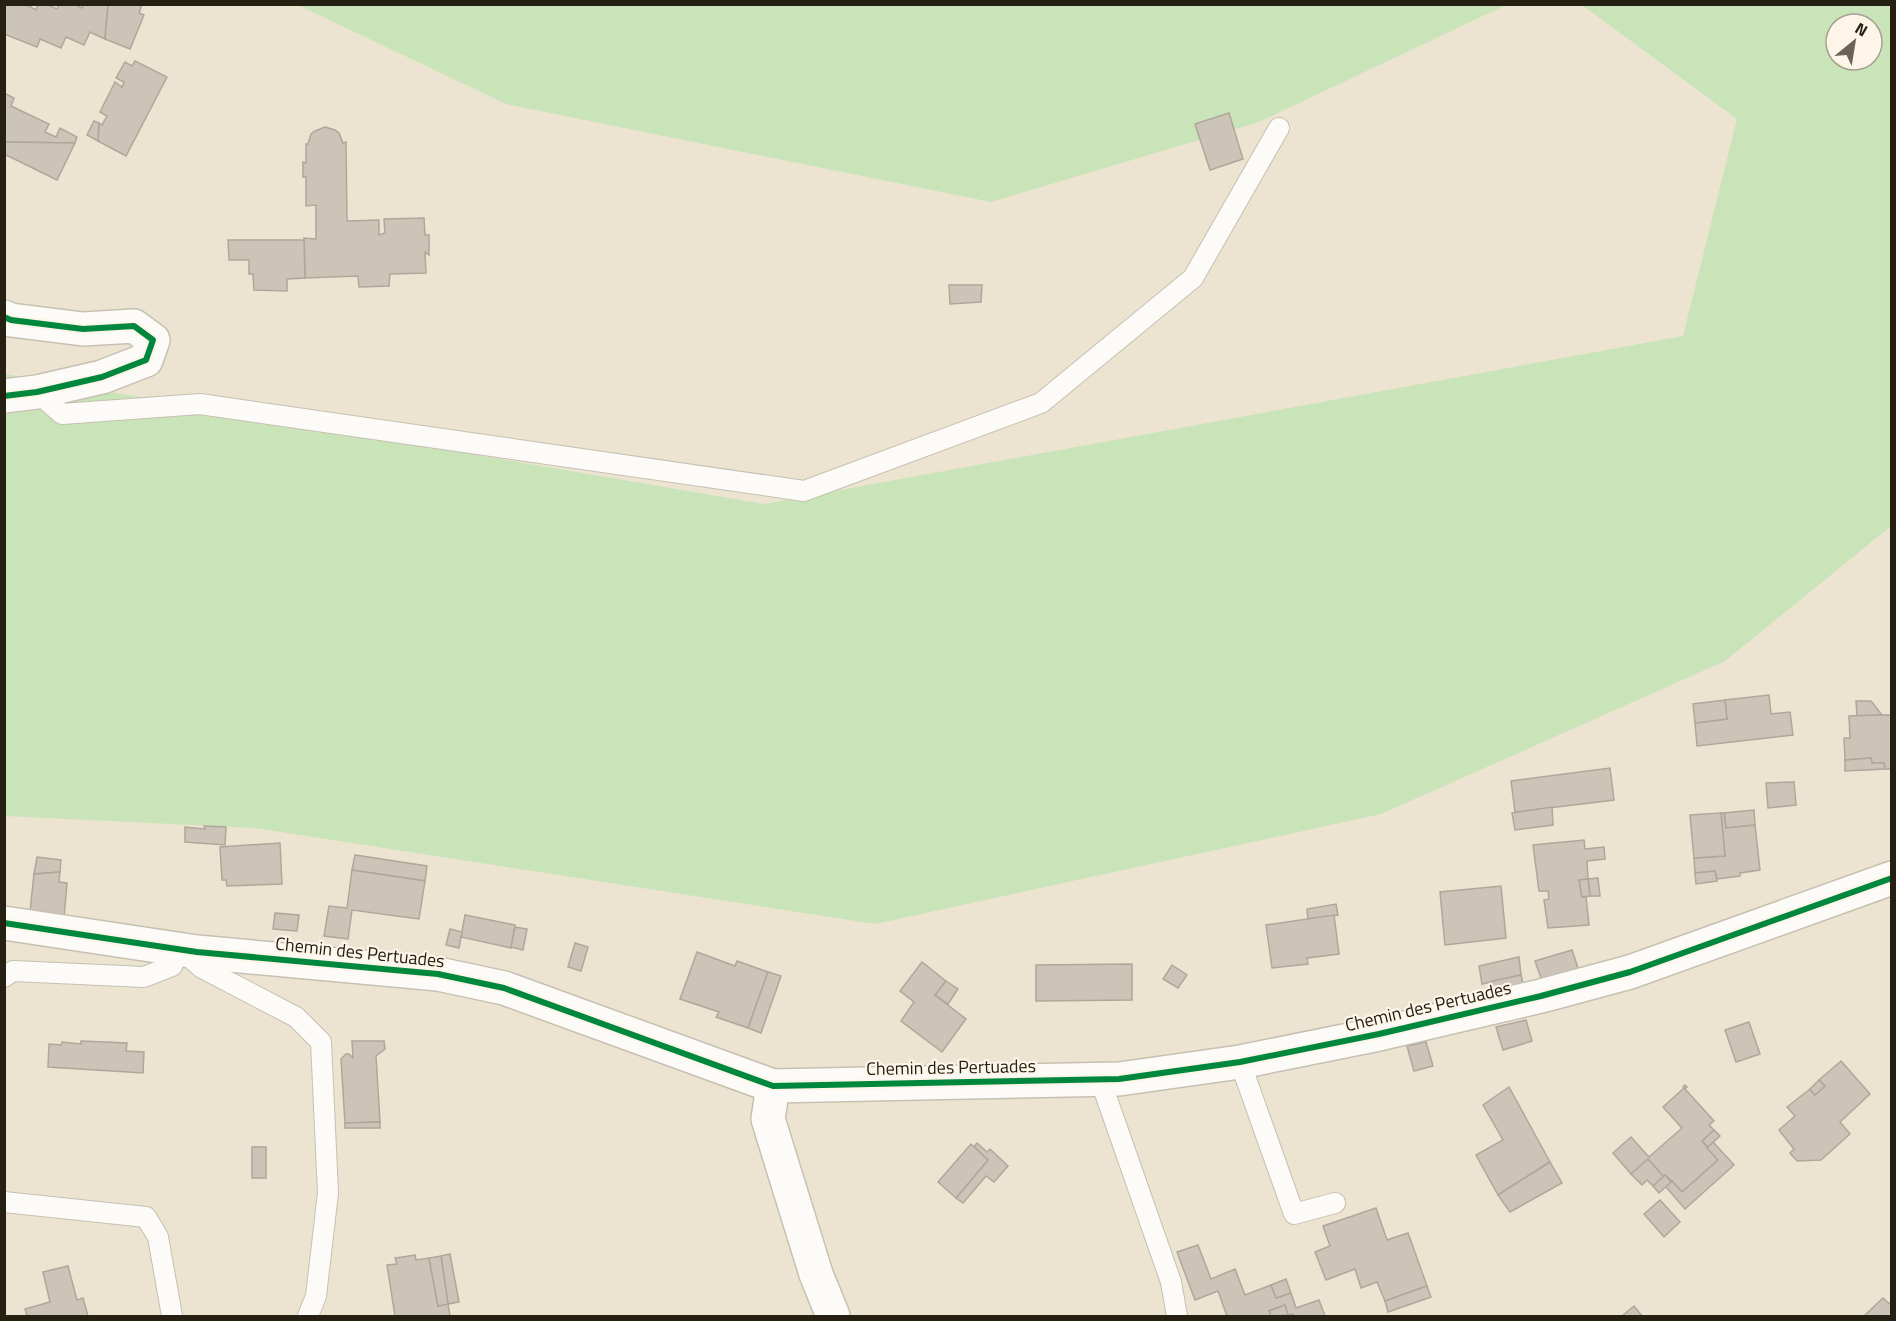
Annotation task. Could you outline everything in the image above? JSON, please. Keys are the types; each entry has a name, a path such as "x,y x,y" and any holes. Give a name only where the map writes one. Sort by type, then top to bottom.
{"street":[{"path":"4,316 10,320 83,329 134,326 153,340 146,360 102,376 37,392 4,396"},
{"name":"Chemin des Pertuades","path":"4,923 180,949 438,974 504,987 773,1086 1100,1079 1240,1062 1379,1034 1541,996 1630,972 1892,878"},
{"path":"773,1086 768,1119 816,1274 833,1317"},
{"path":"806,1317 816,1274"}],"lane":[{"path":"37,392 62,414 200,404 804,491 1041,403 1192,278 1279,128"},
{"path":"4,976 13,971 144,977 172,966 180,949 202,968 296,1017 321,1042 328,1193 316,1296 308,1316"},
{"path":"1240,1062 1294,1214 1335,1203"},
{"path":"1100,1079 1171,1282 1177,1317"},
{"path":"4,1202 146,1217 158,1237 172,1317"}],"green space":[{"path":"298,5 1506,5 1259,122 991,202 506,104"},
{"path":"1582,5 1891,5 1891,526 1725,661 1381,814 875,924 255,828 5,816 5,374 764,504 1683,336 1737,119"}],"building":[{"path":"6,4 25,4 36,10 38,4 46,4 57,9 59,4 74,4 82,8 84,4 108,4 105,39 90,32 84,45 66,37 61,48 40,39 37,47 4,34"},
{"path":"108,4 142,4 139,13 144,15 130,49 105,39"},
{"path":"135,61 167,77 126,156 98,141 99,123 102,125 107,116 100,112 115,82 122,87 124,82 116,78 125,62 132,66"},
{"path":"4,93 14,98 11,106 49,124 45,132 56,137 60,128 77,137 75,143 4,142"},
{"path":"1229,113 1243,159 1210,170 1195,124"},
{"path":"94,121 99,123 98,141 87,135"},
{"path":"325,127 335,130 339,133 343,143 346,142 347,221 379,220 379,235 385,233 384,219 424,218 425,235 429,235 429,255 425,252 426,273 390,274 389,286 359,287 358,276 305,278 304,238 316,239 316,205 306,206 306,177 303,177 303,162 306,163 306,144 311,134"},
{"path":"4,142 75,143 57,180 4,154"},
{"path":"228,240 304,240 305,278 287,279 287,291 254,290 253,274 249,274 249,260 229,260"},
{"path":"949,285 982,285 981,302 950,304"},
{"path":"1769,695 1771,714 1790,712 1793,735 1697,746 1695,723 1727,719 1725,700"},
{"path":"1725,700 1727,719 1695,723 1693,704"},
{"path":"1856,701 1871,701 1882,715 1857,716"},
{"path":"1892,715 1892,769 1885,769 1884,763 1872,763 1871,758 1845,760 1844,738 1850,738 1849,716"},
{"path":"1871,758 1872,763 1884,763 1885,769 1845,771 1845,760"},
{"path":"1610,768 1614,800 1515,812 1511,781"},
{"path":"1794,782 1796,805 1768,808 1766,783"},
{"path":"1552,807 1553,825 1515,830 1512,813"},
{"path":"1754,810 1755,825 1726,828 1724,813"},
{"path":"1721,813 1724,813 1726,828 1755,825 1760,870 1717,879 1715,871 1695,873 1694,858 1725,856"},
{"path":"1721,813 1725,856 1694,858 1690,815"},
{"path":"204,826 226,827 225,845 185,842 185,827 205,829"},
{"path":"1584,840 1585,849 1604,847 1605,859 1587,861 1588,879 1579,880 1582,897 1586,897 1589,925 1548,928 1544,900 1549,899 1548,891 1539,891 1533,845"},
{"path":"280,843 282,884 227,886 226,880 222,880 220,847"},
{"path":"355,855 427,866 425,881 352,870"},
{"path":"37,857 61,860 60,872 34,874"},
{"path":"352,870 425,881 419,919 352,910 348,939 324,936 329,906 347,908"},
{"path":"1715,871 1717,881 1696,884 1695,873"},
{"path":"60,872 59,882 67,883 64,918 30,912 34,874"},
{"path":"1598,878 1600,896 1590,896 1588,879"},
{"path":"1588,879 1590,896 1582,897 1579,880"},
{"path":"1501,886 1506,938 1445,945 1440,892"},
{"path":"1336,904 1338,915 1308,919 1307,909"},
{"path":"275,913 299,915 297,931 273,929"},
{"path":"465,915 515,925 511,948 461,937"},
{"path":"1334,915 1339,954 1307,958 1308,964 1272,968 1266,925"},
{"path":"515,927 527,929 523,950 511,947"},
{"path":"450,929 462,932 459,948 446,945"},
{"path":"575,943 588,947 581,971 568,967"},
{"path":"1572,950 1579,971 1542,981 1535,961"},
{"path":"697,952 735,966 737,961 768,972 748,1028 716,1017 719,1012 680,999"},
{"path":"1519,957 1521,975 1482,984 1479,966"},
{"path":"922,962 946,981 935,995 966,1019 942,1052 901,1021 914,1002 900,991"},
{"path":"1132,964 1132,1000 1036,1001 1036,965"},
{"path":"1172,965 1187,975 1178,988 1163,979"},
{"path":"768,972 781,976 761,1033 748,1028"},
{"path":"1521,975 1525,992 1496,999 1492,981"},
{"path":"946,981 958,989 948,1004 935,995"},
{"path":"1526,1020 1532,1041 1503,1050 1496,1027"},
{"path":"1749,1022 1760,1054 1736,1062 1725,1030"},
{"path":"81,1041 127,1043 126,1051 144,1052 143,1073 48,1067 49,1044 61,1045 62,1042 81,1044"},
{"path":"352,1041 384,1041 385,1049 376,1056 380,1122 345,1123 341,1059 346,1054 353,1058"},
{"path":"1426,1042 1433,1066 1414,1071 1407,1046"},
{"path":"1841,1061 1870,1094 1840,1122 1850,1134 1821,1160 1797,1161 1790,1153 1794,1149 1779,1130 1795,1116 1787,1107 1810,1089 1815,1095 1825,1086 1819,1080"},
{"path":"1819,1080 1825,1086 1815,1095 1810,1089"},
{"path":"1685,1085 1687,1087 1685,1089 1714,1121 1709,1125 1714,1130 1702,1141 1718,1160 1682,1192 1648,1159 1631,1174 1613,1153 1631,1137 1649,1157 1682,1128 1663,1107"},
{"path":"1509,1087 1550,1162 1498,1195 1476,1155 1503,1140 1483,1105"},
{"path":"380,1122 380,1128 345,1128 345,1123"},
{"path":"1714,1130 1720,1136 1708,1147 1702,1141"},
{"path":"1713,1142 1734,1165 1685,1209 1665,1186 1672,1181 1682,1192 1718,1160 1707,1148"},
{"path":"977,1143 987,1152 990,1149 1008,1166 994,1182 986,1176 963,1203 956,1198 988,1160 974,1147"},
{"path":"971,1144 988,1160 956,1198 938,1182"},
{"path":"252,1147 266,1147 266,1178 252,1178"},
{"path":"1648,1159 1664,1177 1653,1186 1647,1180 1642,1185 1631,1174"},
{"path":"1550,1162 1562,1183 1510,1212 1498,1195"},
{"path":"1665,1175 1671,1182 1659,1193 1653,1186"},
{"path":"1660,1200 1680,1222 1664,1237 1644,1214"},
{"path":"1376,1208 1387,1240 1408,1233 1427,1286 1385,1301 1377,1282 1361,1288 1355,1269 1326,1280 1315,1252 1330,1246 1323,1226"},
{"path":"1198,1245 1211,1279 1235,1269 1245,1295 1271,1285 1276,1298 1291,1293 1296,1308 1319,1300 1325,1316 1288,1315 1285,1305 1269,1311 1271,1316 1227,1316 1218,1291 1195,1300 1177,1252"},
{"path":"450,1254 459,1302 448,1304 441,1256"},
{"path":"415,1255 416,1260 429,1258 438,1306 448,1304 450,1316 395,1316 387,1265 397,1264 395,1258"},
{"path":"441,1256 448,1304 438,1306 429,1258"},
{"path":"68,1266 77,1300 83,1298 88,1316 27,1316 25,1309 50,1302 43,1272"},
{"path":"1286,1279 1291,1293 1276,1298 1271,1285"},
{"path":"1427,1286 1431,1297 1388,1312 1385,1301"},
{"path":"1883,1298 1892,1306 1892,1316 1864,1316"},
{"path":"1285,1305 1288,1315 1271,1316 1269,1311"},
{"path":"1634,1306 1642,1316 1622,1316"}],"cycle path":[{"path":"4,317 11,320 83,329 134,326 153,340 146,360 102,377 37,392 4,396"},
{"path":"4,923 197,952 438,974 504,988 773,1086 1119,1079 1240,1062 1379,1034 1541,996 1630,972 1892,878"}]}
